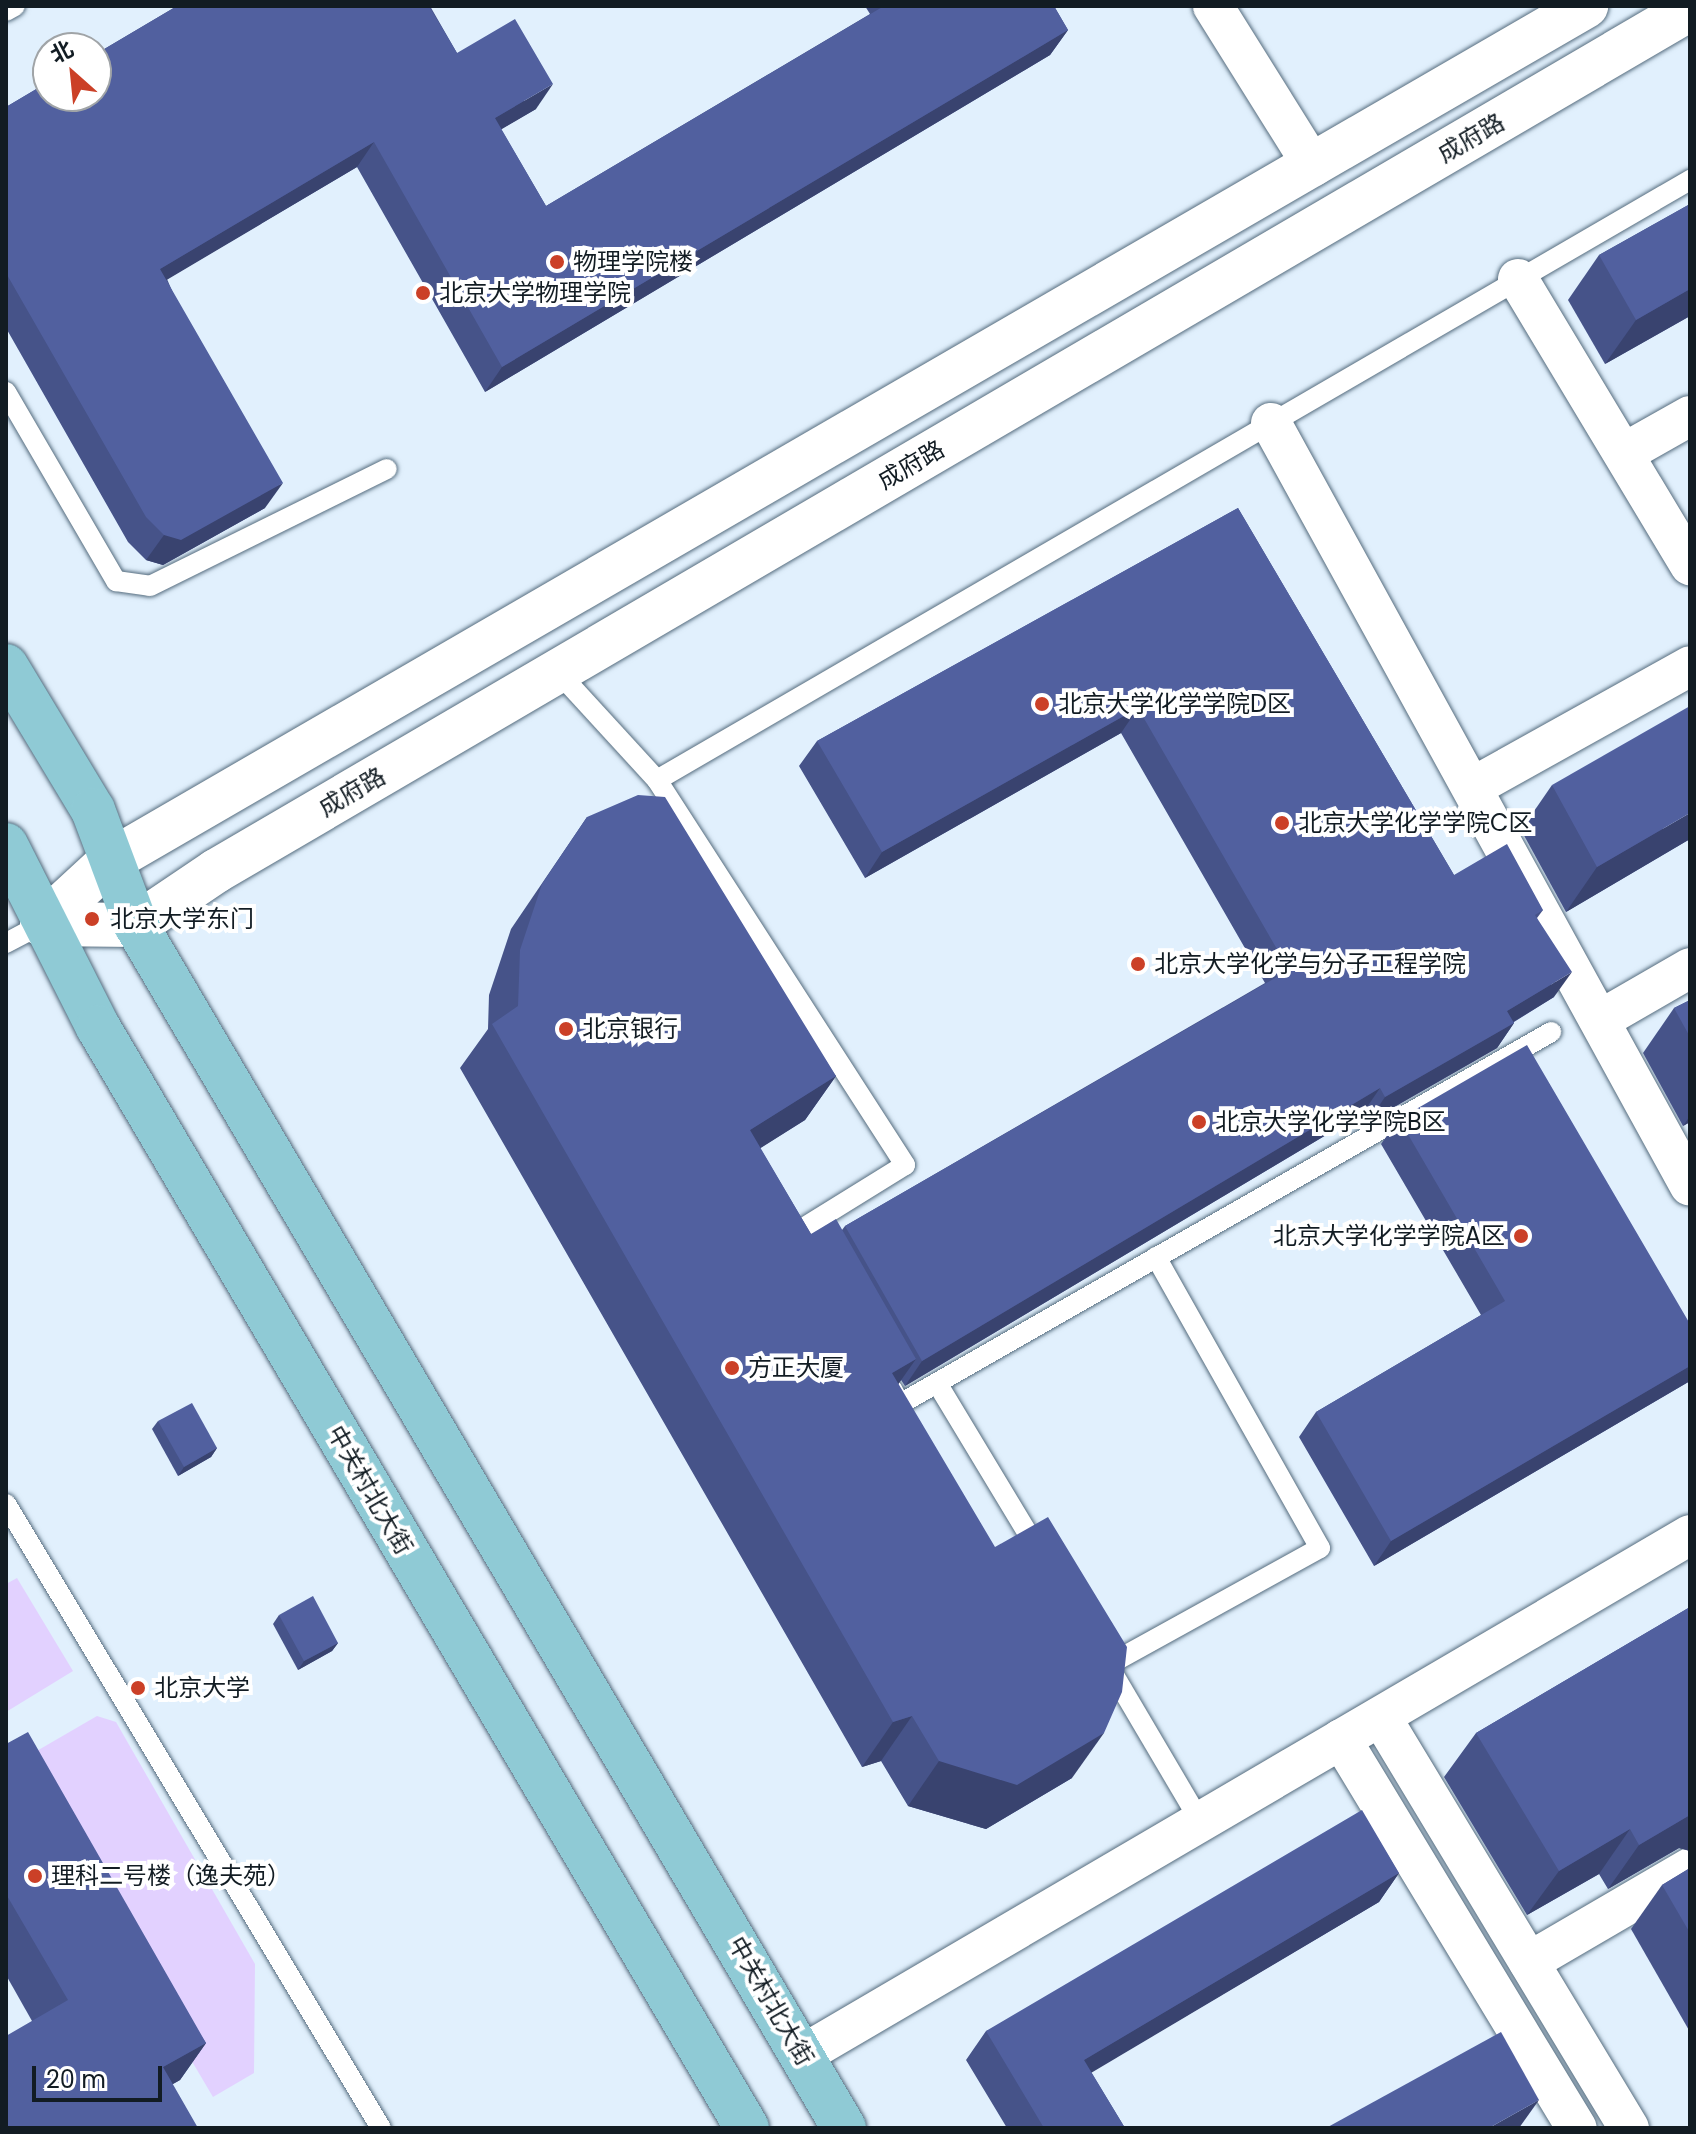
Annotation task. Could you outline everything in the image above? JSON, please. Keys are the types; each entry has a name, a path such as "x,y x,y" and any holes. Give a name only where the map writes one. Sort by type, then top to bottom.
{"main road":[{"path":"24,934 110,861 1586,6"},
{"name":"成府路","path":"136,925 558,672 1690,9"},
{"path":"6,666 93,810 110,861"},
{"name":"中关村北大街","path":"6,845 24,934 747,2128"},
{"name":"中关村北大街","path":"110,861 136,925 844,2128"},
{"path":"24,934 136,925"}],"street":[{"path":"1213,6 1313,166"},
{"path":"1518,279 1626,452 1690,565"},
{"path":"1626,452 1690,416"},
{"path":"1271,423 1690,1186"},
{"path":"1473,787 1690,666"},
{"path":"1600,1020 1690,968"},
{"path":"802,2055 1690,1535"},
{"path":"1381,1717 1629,2128"},
{"path":"1341,1739 1577,2128"},
{"path":"1529,1962 1690,1868"}],"lane":[{"path":"6,11 15,6"},
{"path":"657,780 1690,180"},
{"path":"6,392 116,581 150,586 387,469"},
{"path":"558,672 657,780 905,1165 800,1230 823,1270"},
{"path":"877,1364 900,1404 1551,1032"},
{"path":"1156,1257 1320,1548 1104,1658 1201,1823"},
{"path":"937,1383 1051,1571"},
{"path":"6,1504 381,2128"}],"shaded area":[{"path":"17,1578 73,1671 6,1712 6,1584"},
{"path":"97,1716 116,1722 255,1964 254,2073 213,2097 16,1763"}],"building":[{"name":"物理学院楼","path":"177,6 429,6 457,53 515,19 553,84 495,118 546,206 884,6 1054,6 1068,30 502,367 374,142 160,269 283,483 181,540 164,535 146,517 6,273 6,107 32,92 32,112 112,112 112,45"},
{"path":"1690,204 1690,289 1636,320 1599,255"},
{"path":"1238,508 1454,875 1507,844 1543,910 1535,915 1572,972 1507,1011 1514,1023 1385,1097 1380,1088 922,1361 845,1226 1289,970 1138,708 882,852 817,741"},
{"path":"1690,706 1690,813 1597,867 1552,785"},
{"name":"方正大厦","path":"638,795 665,797 836,1076 750,1130 811,1234 836,1219 916,1359 892,1373 995,1547 1048,1517 1127,1647 1122,1692 1104,1733 1017,1785 939,1761 912,1716 893,1722 492,1024 518,1006 520,950 542,884 587,817"},
{"path":"1690,1000 1690,1037 1674,1008"},
{"name":"北京大学化学学院A区","path":"1527,1045 1690,1324 1690,1366 1391,1541 1316,1412 1505,1301 1399,1119"},
{"path":"192,1403 217,1448 184,1467 158,1421"},
{"path":"313,1596 338,1643 304,1661 279,1615"},
{"path":"1690,1607 1690,1815 1639,1845 1630,1829 1559,1871 1476,1733"},
{"name":"理科二号楼（逸夫苑）","path":"28,1732 206,2043 163,2067 198,2128 6,2128 6,2036 68,2000 6,1894 6,1744"},
{"path":"1362,1810 1399,1873 1084,2060 1125,2128 1044,2128 986,2031"},
{"path":"1690,1868 1690,1933 1662,1885"},
{"path":"1501,2032 1539,2100 1489,2128 1326,2128"}],"place":[{"name":"物理学院楼","path":"557,262"},
{"name":"北京大学物理学院","path":"423,293"},
{"name":"北京大学化学学院D区","path":"1042,704"},
{"name":"北京大学化学学院C区","path":"1282,823"},
{"name":"北京大学东门","path":"92,919"},
{"name":"北京大学化学与分子工程学院","path":"1138,964"},
{"name":"北京银行","path":"566,1029"},
{"name":"北京大学化学学院B区","path":"1199,1122"},
{"name":"北京大学化学学院A区","path":"1521,1236"},
{"name":"方正大厦","path":"732,1368"},
{"name":"北京大学","path":"138,1688"},
{"name":"理科二号楼（逸夫苑）","path":"35,1876"}]}
